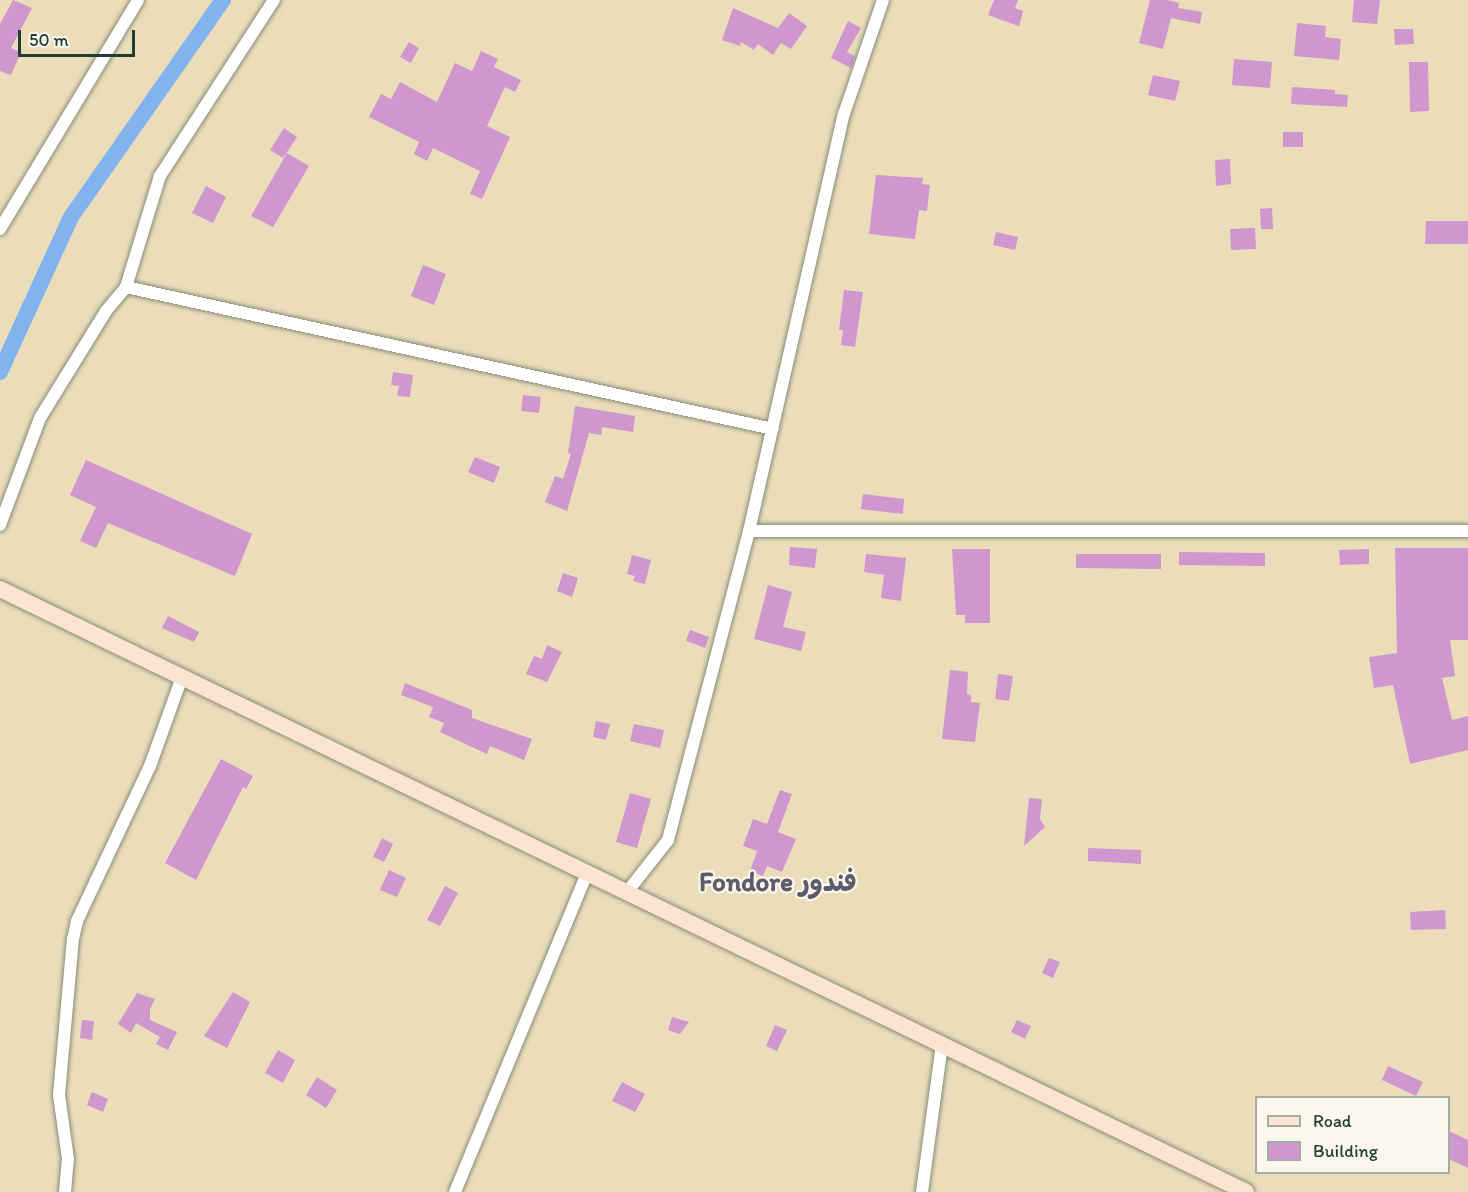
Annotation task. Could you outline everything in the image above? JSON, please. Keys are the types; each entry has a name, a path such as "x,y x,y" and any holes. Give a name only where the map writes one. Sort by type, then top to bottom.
{"main road":[{"path":"0,589 1246,1192"}],"street":[{"path":"0,229 138,0"},
{"path":"0,525 40,418 106,311 126,287 160,176 274,0"},
{"path":"627,892 668,840 749,531 844,114 883,0"},
{"path":"126,287 773,429"},
{"path":"749,531 1468,531"},
{"path":"65,1192 68,1159 59,1095 73,939 77,921 150,766 182,677"},
{"path":"455,1192 587,873"},
{"path":"922,1192 942,1045"}],"building":[{"path":"13,0 32,8 11,48 21,52 11,75 0,71 0,24"},
{"path":"994,0 1018,0 1015,8 1023,11 1019,26 988,15"},
{"path":"1150,0 1167,0 1179,3 1178,8 1202,12 1200,24 1171,18 1163,49 1139,43"},
{"path":"1354,0 1380,0 1377,24 1352,22"},
{"path":"733,8 778,28 789,13 807,26 791,49 781,43 773,55 758,44 754,50 741,42 740,46 722,40"},
{"path":"848,21 861,28 847,52 855,56 851,68 831,58"},
{"path":"1297,23 1326,26 1325,37 1341,39 1339,60 1294,56"},
{"path":"1394,29 1413,29 1414,44 1395,45"},
{"path":"409,42 419,48 411,63 400,57"},
{"path":"481,51 498,59 494,67 521,80 515,92 505,87 487,126 510,137 482,199 470,194 480,171 433,148 427,161 414,154 419,142 369,117 381,94 391,99 400,82 437,102 455,63 472,71"},
{"path":"1234,59 1272,62 1270,88 1232,85"},
{"path":"1409,62 1428,62 1429,111 1410,112"},
{"path":"1153,75 1180,81 1175,101 1148,95"},
{"path":"1292,87 1335,90 1335,94 1348,95 1347,107 1291,104"},
{"path":"284,128 297,137 283,158 270,150"},
{"path":"1283,132 1303,132 1303,147 1283,147"},
{"path":"287,153 309,166 273,227 251,216"},
{"path":"1230,159 1231,184 1216,186 1215,160"},
{"path":"876,175 923,178 922,184 930,185 927,211 919,210 915,239 869,234"},
{"path":"206,186 226,197 213,223 192,213"},
{"path":"1272,208 1273,229 1261,229 1260,209"},
{"path":"1426,221 1468,221 1468,244 1425,244"},
{"path":"1255,228 1256,249 1231,250 1230,229"},
{"path":"996,232 1018,237 1015,250 993,245"},
{"path":"423,265 446,274 434,305 411,296"},
{"path":"844,290 863,292 855,347 841,345 843,330 839,330"},
{"path":"393,372 413,375 410,397 397,396 399,386 391,385"},
{"path":"523,395 541,397 539,413 521,411"},
{"path":"575,406 635,416 633,432 602,427 601,435 589,433 567,511 545,502 555,476 563,479 571,454 568,453"},
{"path":"475,457 500,467 494,483 468,472"},
{"path":"86,460 252,534 235,576 108,523 96,548 80,541 96,507 70,495"},
{"path":"863,494 904,499 903,514 861,509"},
{"path":"790,547 817,549 815,568 789,565"},
{"path":"1395,548 1468,548 1468,640 1450,640 1455,676 1442,678 1452,720 1468,716 1468,750 1410,764 1393,685 1374,688 1369,657 1397,653"},
{"path":"952,549 990,549 990,623 965,623 965,615 956,615"},
{"path":"1369,549 1369,564 1340,565 1339,550"},
{"path":"1179,552 1265,553 1265,566 1179,565"},
{"path":"866,554 906,558 901,601 881,598 884,575 864,572"},
{"path":"1076,554 1161,554 1161,569 1076,568"},
{"path":"632,555 651,560 645,584 633,581 635,576 627,574"},
{"path":"563,573 578,578 572,597 557,591"},
{"path":"768,585 792,592 783,627 806,632 801,651 754,639"},
{"path":"168,616 199,632 194,642 162,628"},
{"path":"690,630 709,637 705,648 686,641"},
{"path":"547,645 562,652 547,682 526,674 534,656 542,659"},
{"path":"950,670 968,672 967,694 971,695 971,702 980,703 975,742 942,739"},
{"path":"998,674 1013,676 1009,701 995,699"},
{"path":"405,683 472,710 472,718 532,739 524,760 490,746 487,754 440,732 444,723 429,717 433,707 401,695"},
{"path":"596,721 610,724 606,740 593,737"},
{"path":"634,724 664,730 660,748 630,741"},
{"path":"221,759 253,776 246,789 243,787 196,880 165,863"},
{"path":"780,790 792,794 778,832 796,839 782,872 767,866 763,876 750,871 757,851 743,846 753,819 767,824"},
{"path":"630,793 651,799 637,848 616,842"},
{"path":"1029,798 1042,799 1040,819 1045,827 1024,846"},
{"path":"382,838 393,844 384,862 373,857"},
{"path":"1088,848 1141,850 1141,864 1088,861"},
{"path":"389,870 406,878 397,897 380,890"},
{"path":"445,886 458,893 440,926 427,920"},
{"path":"1445,910 1446,929 1411,930 1410,912"},
{"path":"1049,958 1060,962 1053,978 1042,973"},
{"path":"233,992 250,1002 227,1048 204,1036"},
{"path":"137,993 155,999 150,1009 150,1020 177,1032 168,1050 156,1044 160,1037 136,1023 131,1033 118,1024"},
{"path":"672,1017 689,1022 680,1034 668,1030"},
{"path":"82,1020 94,1021 92,1040 80,1038"},
{"path":"1017,1020 1031,1026 1025,1039 1011,1032"},
{"path":"775,1025 787,1030 777,1051 766,1046"},
{"path":"278,1050 295,1060 283,1083 265,1073"},
{"path":"1388,1066 1423,1082 1416,1096 1382,1080"},
{"path":"317,1077 337,1090 326,1108 306,1095"},
{"path":"622,1082 645,1094 635,1112 612,1101"},
{"path":"92,1092 108,1099 103,1112 87,1105"},
{"path":"1450,1131 1468,1140 1468,1168 1450,1159"}],"waterway":[{"path":"0,372 71,217 223,0"}],"district":[{"name":"Fondore فندور","path":"778,882"}]}
